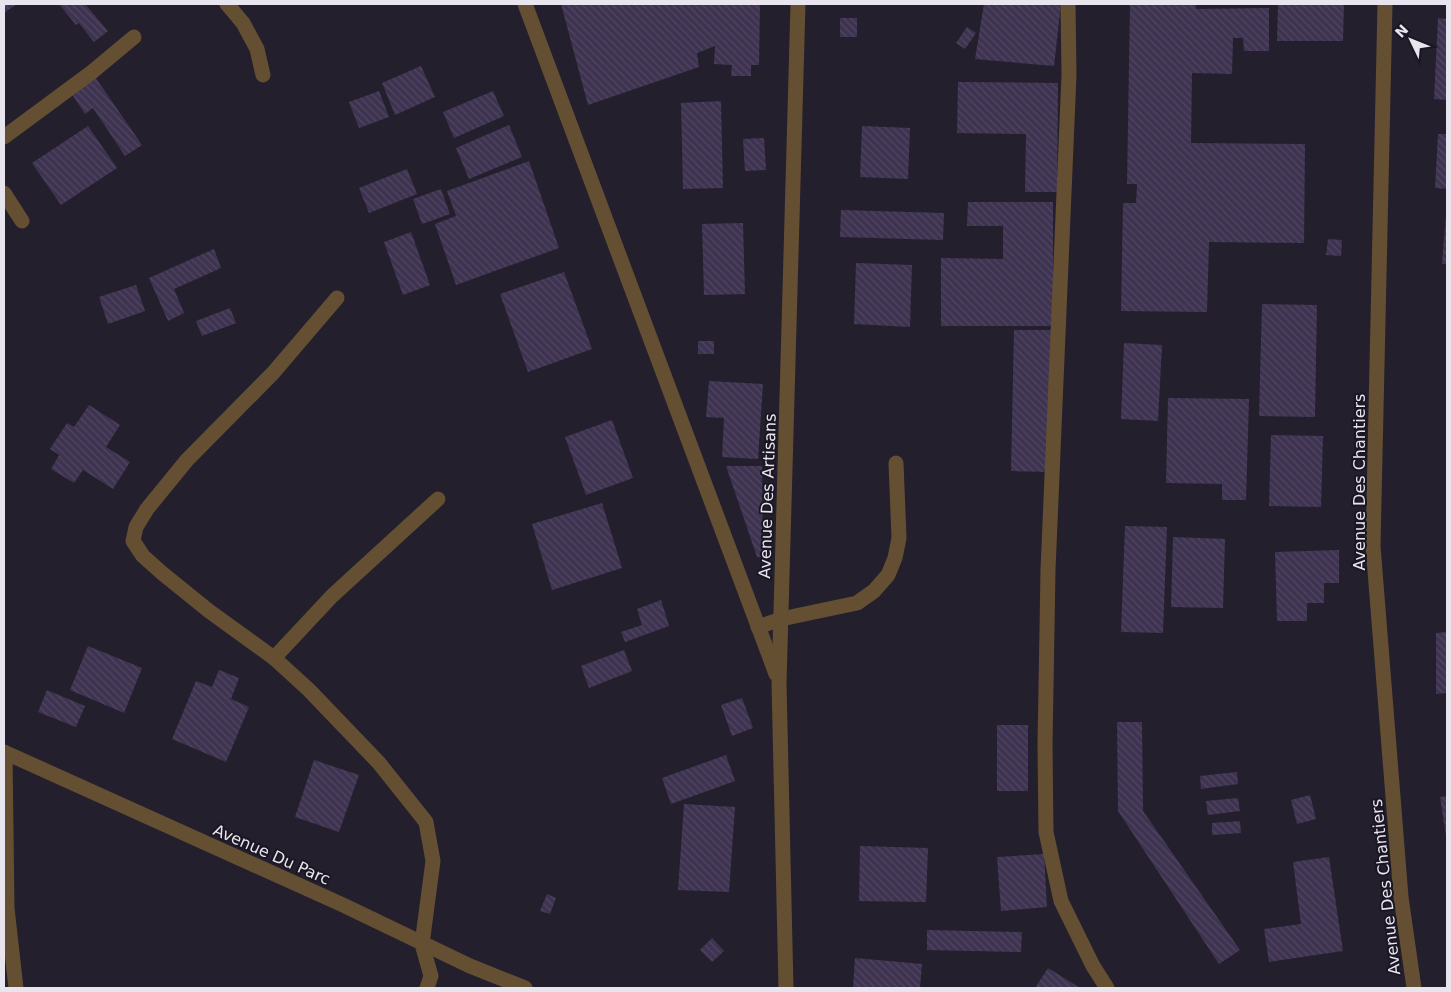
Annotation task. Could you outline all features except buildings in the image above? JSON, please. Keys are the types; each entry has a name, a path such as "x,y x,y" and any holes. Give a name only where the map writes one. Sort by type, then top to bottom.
{"street":[{"path":"227,4 243,23 257,48 263,75"},
{"path":"525,4 779,683"},
{"name":"Avenue Des Artisans","path":"786,988 779,683 798,4"},
{"path":"1068,4 1069,76 1048,570 1045,745 1046,832 1061,902 1093,966 1107,988"},
{"name":"Avenue Des Chantiers","path":"1385,4 1373,546 1401,897 1414,988"},
{"path":"4,137 92,72 134,37"},
{"path":"4,193 22,221"},
{"path":"337,298 261,387 187,460 147,509 136,527 134,541 143,556 209,612 274,658 309,690 379,763 426,822 433,861 422,944 432,976 427,988"},
{"path":"758,627 781,619 857,603 874,591 888,575 895,558 899,538 896,463"},
{"path":"274,658 332,596 438,499"},
{"path":"4,752 7,908 16,988"},
{"name":"Avenue Du Parc","path":"4,752 343,905 470,966 525,988"}]}
